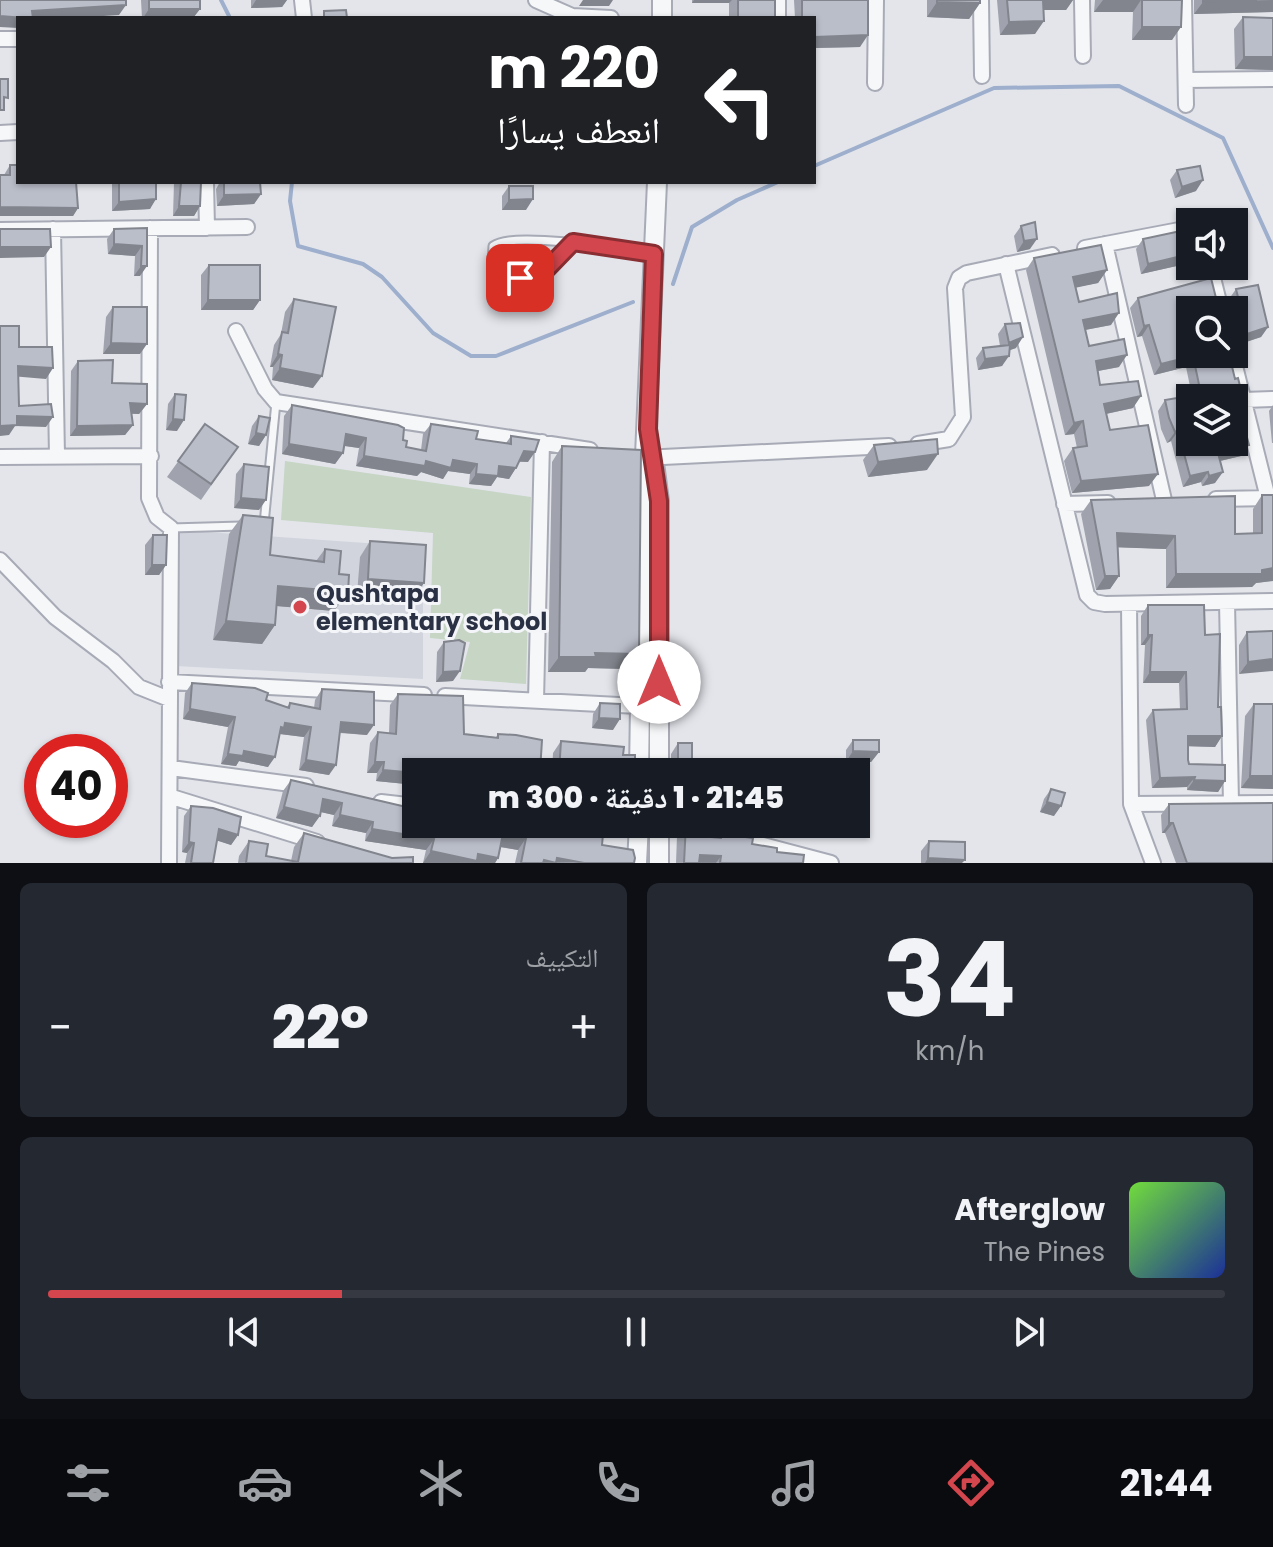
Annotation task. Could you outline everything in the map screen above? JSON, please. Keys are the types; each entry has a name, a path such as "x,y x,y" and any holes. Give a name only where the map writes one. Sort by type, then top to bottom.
{"street":[{"path":"536,0 572,16"},
{"path":"875,83 876,0"},
{"path":"981,0 982,76"},
{"path":"1082,0 1083,56"},
{"path":"1184,0 1186,105"},
{"path":"1186,80 1273,79"},
{"path":"206,184 207,228"},
{"path":"639,758 644,457 648,429 657,184"},
{"path":"0,230 247,227"},
{"path":"150,228 149,498 157,517 171,528 169,699 172,797 169,863"},
{"path":"53,229 57,456"},
{"path":"644,457 933,444 949,439 963,417 955,288 959,278 967,273 1006,264 1176,231"},
{"path":"1105,244 1172,500 1271,498 1248,415"},
{"path":"1006,264 1087,595 1094,602 1129,604 1273,601"},
{"path":"236,331 265,389 276,402 602,451"},
{"path":"1248,400 1273,399"},
{"path":"536,701 542,442"},
{"path":"0,457 151,456"},
{"path":"644,457 659,501 659,758"},
{"path":"1064,504 1121,502"},
{"path":"0,560 55,617 113,661 139,687 169,699"},
{"path":"1227,602 1231,803"},
{"path":"1129,604 1131,804 1153,863"},
{"path":"169,682 638,706"},
{"path":"171,768 319,789"},
{"path":"172,797 339,849"},
{"path":"363,798 402,804"},
{"path":"1131,804 1273,803"},
{"path":"637,863 638,838"},
{"path":"659,838 659,863"},
{"path":"736,838 831,863"}],"lane":[{"path":"573,242 540,276 520,278 497,275 492,265 493,246 499,242 573,242 654,254"},
{"path":"171,528 264,526 276,402"}],"shaded area":[{"name":"Qushtapa elementary school","path":"178,530 423,547 423,679 176,666"}],"green space":[{"path":"285,461 531,497 526,684 460,679 470,642 430,638 433,533 281,520"}],"building":[{"path":"0,0 126,0 126,5 32,11 33,16 0,16"},
{"path":"149,0 200,0 200,9 149,9"},
{"path":"738,0 775,0 775,16 738,16"},
{"path":"802,0 868,0 868,35 816,37 816,16 802,16"},
{"path":"980,0 980,3 937,2"},
{"path":"1007,0 1043,0 1044,21 1009,22"},
{"path":"1142,0 1182,0 1181,27 1142,27"},
{"path":"1203,0 1257,0 1203,2"},
{"path":"346,10 347,16 324,16 324,11"},
{"path":"1243,17 1273,18 1273,57 1244,57"},
{"path":"0,79 8,79 8,98 4,97 4,110 0,110"},
{"path":"10,165 16,165 16,184 76,184 78,208 0,207 0,175 10,175"},
{"path":"1200,166 1203,180 1182,187 1177,170"},
{"path":"119,184 156,184 156,199 119,202"},
{"path":"181,184 201,184 200,206 179,206"},
{"path":"224,184 260,184 261,194 224,195"},
{"path":"509,186 533,186 533,199 509,200"},
{"path":"1035,222 1037,239 1024,241 1021,226"},
{"path":"147,228 147,266 141,266 142,246 114,244 114,229"},
{"path":"0,229 50,229 51,247 0,247"},
{"path":"1176,232 1176,257 1148,264 1143,239"},
{"path":"1101,245 1107,270 1073,277 1079,302 1117,293 1119,313 1083,320 1089,346 1124,339 1127,355 1096,361 1100,385 1138,381 1141,396 1104,404 1110,430 1148,425 1158,474 1081,481 1073,448 1087,446 1083,421 1074,423 1034,258"},
{"path":"209,265 260,265 260,300 208,300"},
{"path":"1212,280 1216,296 1176,296 1176,360 1161,364 1149,325 1144,326 1138,298"},
{"path":"1258,285 1268,327 1248,334 1248,296 1238,296 1236,289"},
{"path":"294,299 336,307 322,376 280,368 282,355 278,354 282,332 288,333"},
{"path":"113,307 147,307 147,344 111,343"},
{"path":"1020,323 1023,337 1009,343 1005,324"},
{"path":"0,326 19,326 19,347 52,347 53,368 18,366 19,406 51,404 53,417 17,416 17,425 0,426"},
{"path":"1010,345 1009,356 985,359 983,348"},
{"path":"113,360 112,383 147,384 147,404 130,403 133,425 77,426 78,361"},
{"path":"1196,368 1232,368 1240,384 1199,384"},
{"path":"175,394 186,395 184,420 173,419"},
{"path":"1176,398 1175,432 1169,418 1165,400"},
{"path":"292,405 398,425 404,428 406,447 426,451 431,424 478,431 476,439 511,444 511,436 539,440 535,452 524,451 516,468 499,466 498,476 476,474 477,464 453,460 451,468 426,461 425,466 364,456 366,438 346,434 343,453 289,444"},
{"path":"259,416 270,418 266,435 256,433"},
{"path":"205,424 238,447 211,484 178,461"},
{"path":"937,439 938,454 878,462 874,445"},
{"path":"562,446 641,450 639,654 595,653 596,657 559,657"},
{"path":"1185,456 1219,456 1223,472 1190,476"},
{"path":"244,464 269,467 266,500 241,498"},
{"path":"1262,495 1273,495 1273,568 1262,570 1262,574 1176,574 1175,536 1117,533 1119,576 1105,576 1091,500 1235,496 1235,534 1262,533"},
{"path":"243,515 273,518 270,555 324,562 325,549 341,551 339,574 349,575 348,592 278,586 275,625 226,621"},
{"path":"153,535 167,535 166,565 152,565"},
{"path":"370,541 426,545 424,583 368,579"},
{"path":"1148,605 1204,605 1205,635 1220,634 1218,707 1221,707 1222,736 1188,736 1188,760 1189,764 1225,765 1225,781 1194,780 1195,777 1160,778 1153,710 1187,709 1186,672 1150,672 1152,635 1148,635"},
{"path":"1273,631 1273,659 1248,662 1247,632"},
{"path":"459,640 465,643 460,671 443,672 444,642"},
{"path":"192,683 255,688 268,693 266,700 289,708 290,703 320,709 322,689 374,692 374,725 341,722 336,765 306,760 311,727 285,723 284,728 281,727 275,757 244,751 243,756 228,754 235,717 190,709"},
{"path":"398,694 463,696 464,734 498,738 498,734 516,735 542,740 541,758 402,758 402,772 383,770 384,762 375,762 378,732 396,734"},
{"path":"600,703 620,704 620,719 599,718"},
{"path":"1254,704 1273,704 1273,776 1250,776"},
{"path":"853,740 879,740 879,752 853,751"},
{"path":"561,741 624,747 623,755 635,755 635,758 560,758"},
{"path":"678,743 692,743 692,758 678,758"},
{"path":"291,780 402,806 402,834 372,829 373,822 340,815 342,803 323,799 320,816 284,807"},
{"path":"1051,789 1065,793 1061,806 1047,802"},
{"path":"1273,803 1273,863 1187,863 1173,823 1169,823 1169,804"},
{"path":"191,806 213,808 241,817 238,835 219,829 213,863 191,863 194,843 189,842"},
{"path":"304,833 392,858 413,857 413,863 246,863 249,841 268,844 266,856 298,862"},
{"path":"428,838 502,838 498,858 478,854 477,861 431,851 434,839"},
{"path":"526,838 603,838 602,845 633,850 635,858 634,863 584,863 557,858 556,863 544,860 543,863 521,863"},
{"path":"685,838 753,838 752,844 777,848 777,852 804,855 803,863 720,863 721,856 700,855 699,863 684,863"},
{"path":"929,841 965,842 965,860 928,858"}],"waterway":[{"path":"221,0 229,16"},
{"path":"816,165 994,88 1119,86 1223,138 1273,248"},
{"path":"292,184 290,201 298,246 363,264 382,277 433,333 471,356 496,356 633,302"},
{"path":"673,284 692,227 737,200 773,184"}],"place":[{"name":"Qushtapa elementary school","path":"300,607"}],"route":[{"path":"520,278 540,276 562,249 573,242 654,254 648,429 659,501 659,682"}]}
